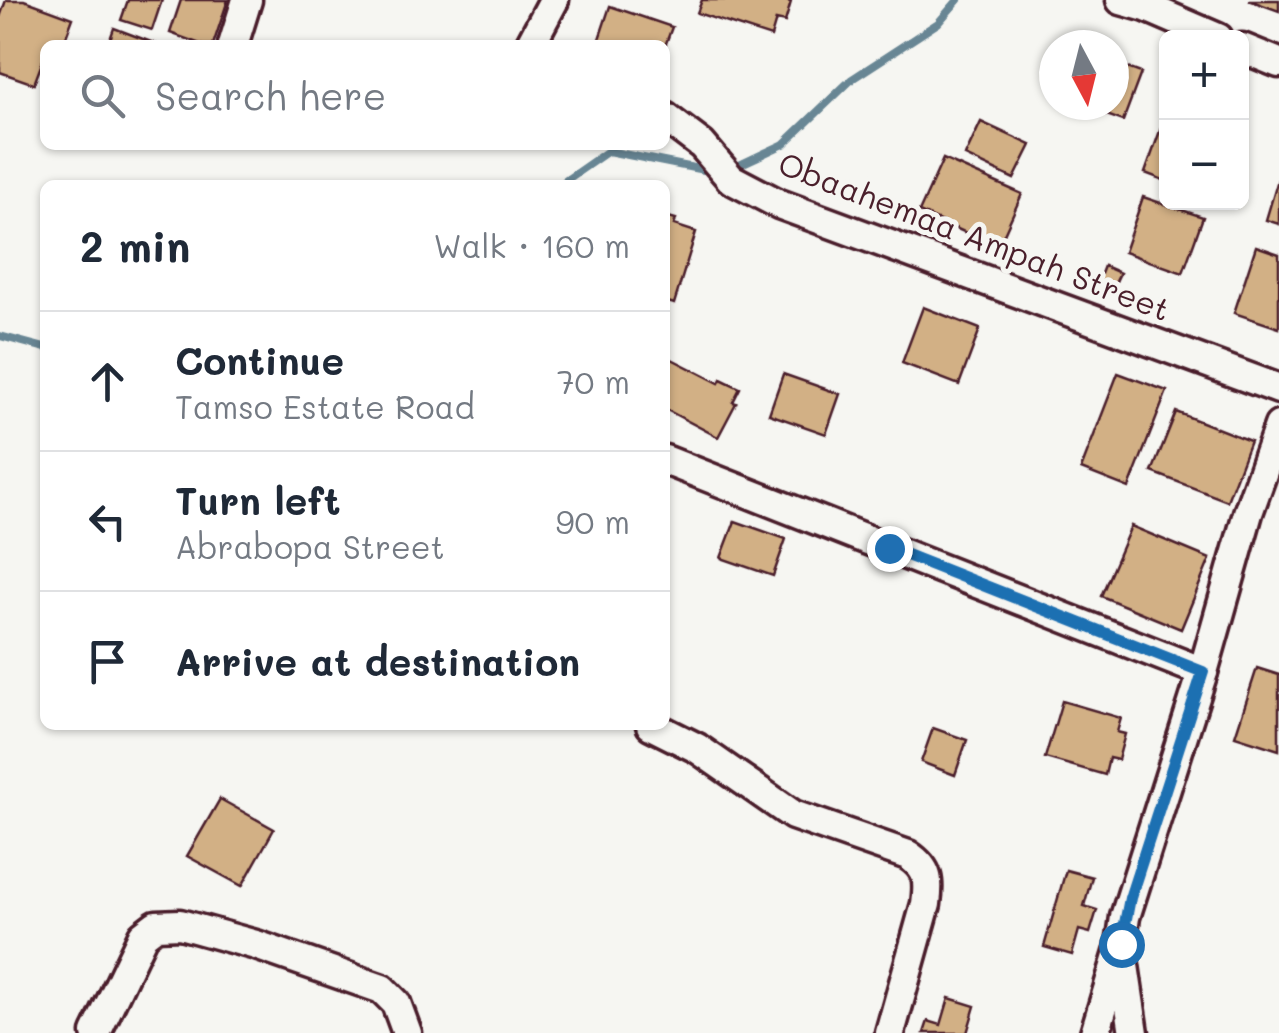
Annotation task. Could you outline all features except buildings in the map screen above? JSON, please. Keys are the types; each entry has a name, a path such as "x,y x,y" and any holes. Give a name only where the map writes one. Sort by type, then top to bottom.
{"street":[{"path":"235,40 248,0"},
{"path":"533,40 554,0"},
{"path":"1134,4 1198,30"},
{"path":"1249,51 1279,64"},
{"name":"Obaahemaa Ampah Street","path":"670,121 702,145 731,179 779,204 1279,388"},
{"path":"1095,1033 1130,898 1203,672 1248,513 1279,426"},
{"path":"670,462 1203,672"},
{"path":"661,730 697,748 793,815 908,855 920,863 928,887 926,904 890,1033"},
{"path":"96,1033 142,935 156,925 180,924 382,989 396,1004 407,1033"},
{"path":"1121,944 1134,1033"}],"waterway":[{"path":"735,167 784,144 852,79 938,23 958,0"},
{"path":"566,180 608,151 704,170"},
{"path":"0,336 40,347"}],"route":[{"path":"889,548 1203,672 1130,898 1121,944"}]}
